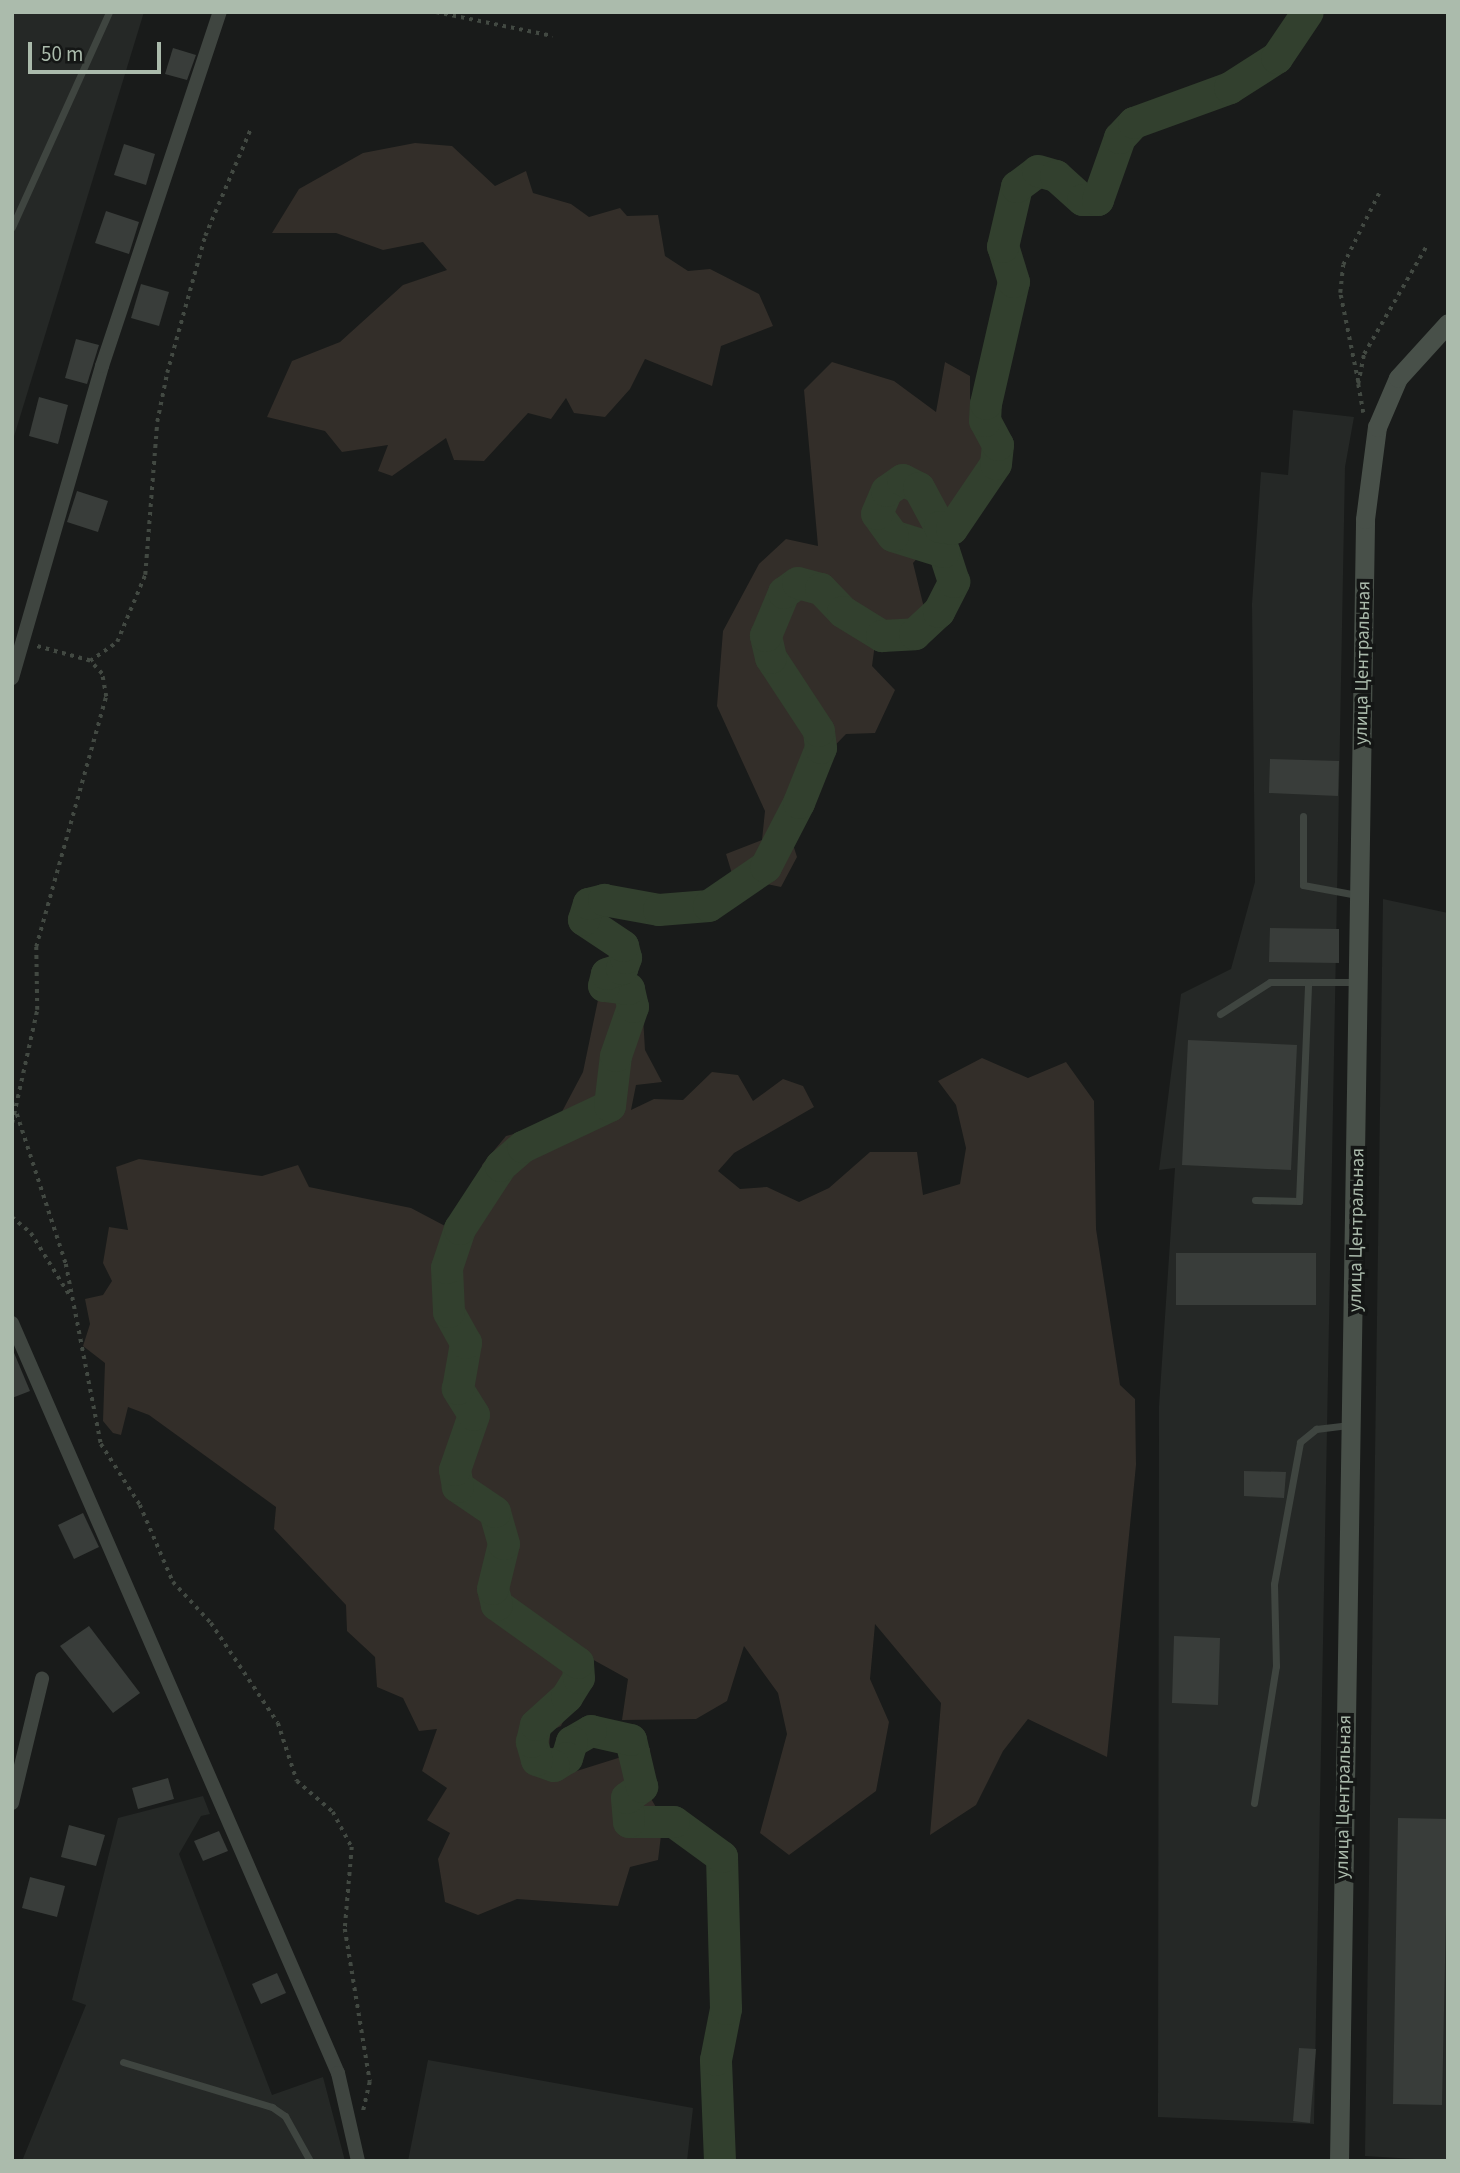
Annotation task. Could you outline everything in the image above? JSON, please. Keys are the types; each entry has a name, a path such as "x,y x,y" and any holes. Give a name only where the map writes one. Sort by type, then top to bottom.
{"main road":[{"name":"улица Центральная","path":"1339,2161 1371,456 1398,378 1448,323"}],"street":[{"path":"12,678 102,366 220,12"},
{"path":"12,1323 338,2073 358,2161"},
{"path":"12,1803 42,1679"}],"lane":[{"path":"12,227 109,12"},
{"path":"1303,816 1303,885 1361,895"},
{"path":"1220,1014 1270,982 1361,982"},
{"path":"1255,1200 1299,1201 1308,982"},
{"path":"1254,1803 1276,1666 1273,1584 1300,1442 1316,1429 1353,1425"},
{"path":"123,2062 272,2107 285,2116 310,2161"}],"path":[{"path":"436,12 553,36"},
{"path":"90,661 117,642 145,575 157,422 167,373 205,236 251,128"},
{"path":"1365,420 1342,274 1380,191"},
{"path":"1358,384 1364,354 1426,247"},
{"path":"12,1124 17,1114 37,1010 36,947 106,697 102,674 90,661 23,642"},
{"path":"17,1114 72,1300 101,1444 140,1505 173,1582 211,1623 278,1723 297,1781 333,1812 352,1847 345,1929 370,2081 369,2105 352,2131"},
{"path":"12,1217 31,1233 72,1300"}],"shaded area":[{"path":"12,12 144,12 12,443"},
{"path":"415,143 452,146 495,186 526,171 533,193 571,204 589,217 620,208 627,216 658,215 665,256 688,271 710,269 759,294 773,326 721,346 712,386 645,359 630,389 605,417 574,413 566,398 551,419 528,413 484,461 454,460 446,438 392,476 378,471 388,445 342,452 325,431 267,417 292,361 340,342 403,285 447,270 423,242 383,250 336,233 272,233 299,189 363,153"},
{"path":"832,362 894,381 936,412 945,362 970,376 970,420 986,452 972,496 913,563 927,620 877,629 872,666 895,690 875,733 846,734 818,763 807,810 790,835 797,857 781,887 733,877 726,854 762,840 765,811 717,706 723,631 759,564 786,539 818,546 804,390"},
{"path":"1293,410 1354,417 1345,467 1314,2124 1158,2117 1159,1406 1175,1168 1159,1170 1181,994 1231,969 1255,882 1252,604 1261,472 1288,475"},
{"path":"1383,899 1448,913 1448,2161 1365,2156"},
{"path":"598,1000 642,1000 645,1050 662,1082 636,1085 631,1110 654,1099 683,1100 712,1072 738,1075 753,1101 783,1079 803,1086 814,1107 734,1153 718,1171 740,1189 767,1187 799,1202 829,1188 870,1152 917,1152 923,1195 960,1184 966,1148 956,1105 938,1081 982,1058 1028,1078 1066,1062 1094,1101 1096,1229 1120,1385 1135,1399 1136,1465 1107,1757 1028,1719 1003,1751 976,1805 930,1835 941,1703 875,1624 870,1679 889,1722 876,1791 789,1855 760,1833 787,1734 778,1693 744,1646 727,1701 696,1719 622,1720 628,1679 590,1658 567,1656 576,1693 561,1726 550,1731 548,1780 650,1748 650,1797 663,1819 658,1860 630,1867 618,1906 517,1899 478,1915 445,1902 438,1859 450,1833 427,1820 447,1788 422,1771 437,1729 419,1731 403,1698 377,1687 375,1657 347,1631 346,1605 274,1529 276,1507 149,1415 128,1407 121,1435 113,1433 103,1421 105,1363 83,1346 90,1324 85,1299 103,1295 112,1281 103,1263 109,1227 128,1230 116,1167 139,1159 262,1176 298,1165 309,1187 411,1208 447,1227 480,1201 482,1165 506,1136 556,1123 583,1072"},
{"path":"203,1796 210,1814 201,1816 179,1854 272,2095 323,2077 345,2161 22,2161 86,2005 72,2000 118,1818"},
{"path":"428,2060 693,2108 687,2161 408,2161"}],"building":[{"path":"173,48 196,55 187,80 165,74"},
{"path":"124,144 155,154 146,185 114,175"},
{"path":"106,211 139,222 129,254 95,243"},
{"path":"141,284 169,292 159,326 131,318"},
{"path":"76,339 99,345 87,384 65,378"},
{"path":"39,397 68,405 58,444 29,436"},
{"path":"77,491 108,501 98,532 67,522"},
{"path":"1270,759 1339,761 1338,796 1269,793"},
{"path":"1270,928 1339,929 1339,963 1269,962"},
{"path":"1188,1040 1297,1045 1291,1170 1182,1165"},
{"path":"1176,1253 1316,1253 1316,1305 1176,1305"},
{"path":"12,1348 30,1391 12,1398"},
{"path":"1244,1471 1286,1472 1284,1498 1244,1496"},
{"path":"83,1513 99,1547 74,1559 58,1525"},
{"path":"89,1626 140,1693 113,1713 60,1646"},
{"path":"1174,1636 1220,1638 1218,1705 1172,1703"},
{"path":"168,1778 174,1799 138,1809 132,1788"},
{"path":"1398,1818 1448,1819 1442,2105 1393,2104"},
{"path":"69,1825 105,1835 96,1866 61,1857"},
{"path":"219,1831 228,1851 203,1861 194,1841"},
{"path":"30,1877 65,1886 57,1917 22,1908"},
{"path":"277,1973 286,1993 261,2004 252,1984"},
{"path":"1299,2048 1316,2049 1310,2123 1293,2121"}],"waterway":[{"path":"720,2161 716,2060 726,2009 722,1857 674,1822 629,1822 627,1798 642,1787 631,1740 591,1731 572,1742 567,1758 554,1766 537,1760 532,1742 536,1725 567,1697 579,1678 578,1663 497,1605 493,1589 504,1544 495,1512 458,1487 455,1470 474,1415 458,1389 466,1343 449,1312 447,1268 460,1229 501,1166 523,1147 610,1106 616,1056 633,1007 629,989 604,986 607,974 622,969 626,958 623,946 584,920 589,904 604,900 659,910 709,906 766,867 799,803 821,748 819,731 771,658 766,636 784,593 798,583 821,589 843,612 882,636 915,634 939,612 954,582 944,552 893,536 877,514 887,491 903,480 919,488 940,527 952,529 996,464 998,445 985,421 986,404 1014,282 1003,247 1017,187 1038,171 1056,176 1083,200 1098,200 1120,138 1134,123 1230,88 1277,58 1308,12"}]}
